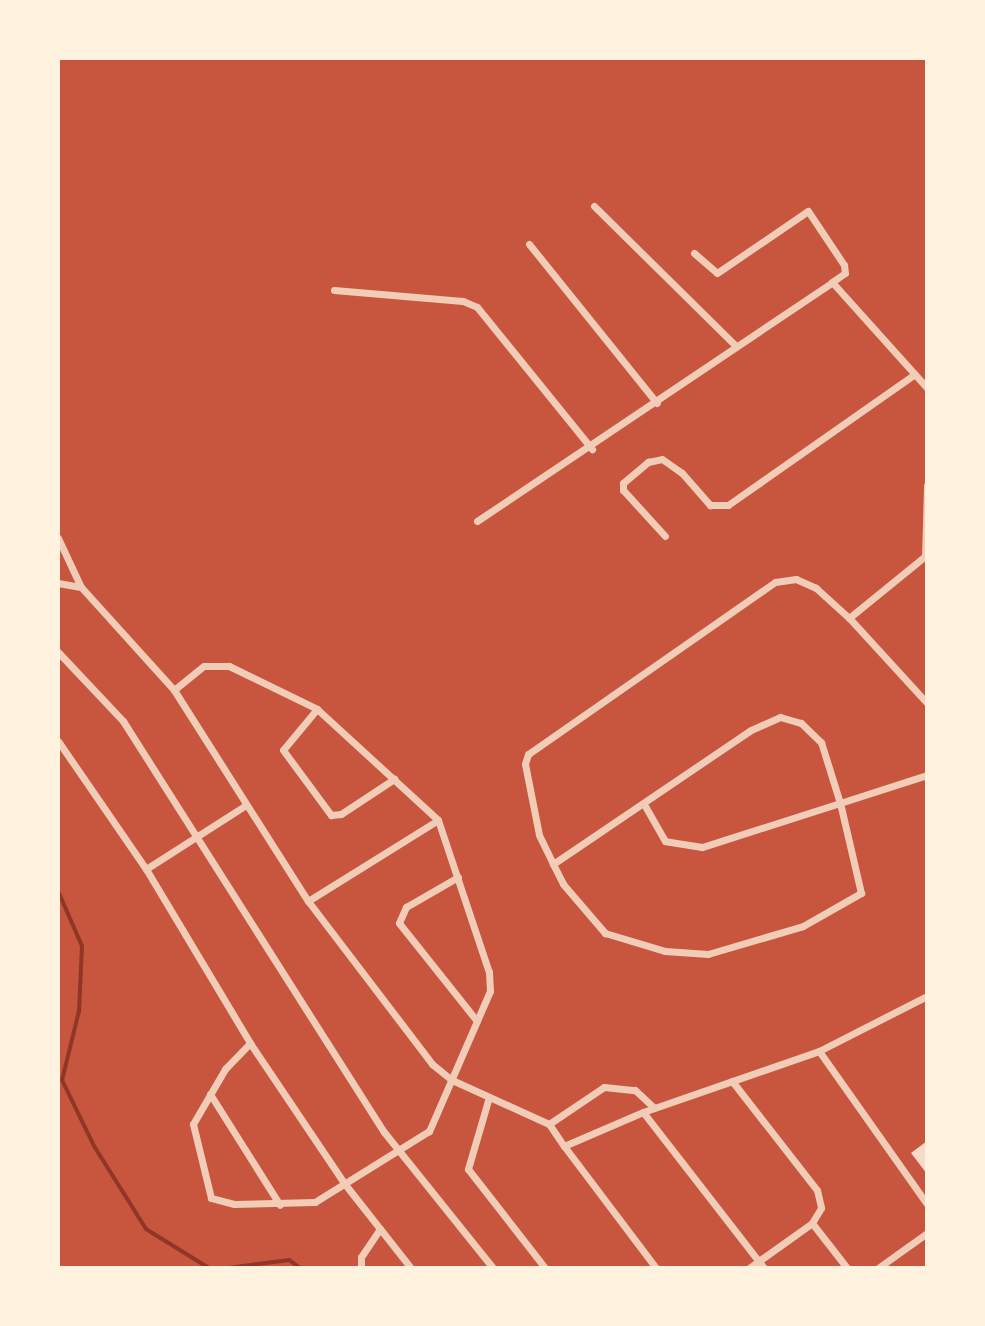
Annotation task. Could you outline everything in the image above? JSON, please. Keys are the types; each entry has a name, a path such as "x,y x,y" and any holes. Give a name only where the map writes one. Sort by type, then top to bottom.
{"street":[{"path":"594,206 736,346"},
{"path":"477,521 592,449 845,273 844,265 808,211 717,273 694,253"},
{"path":"529,244 657,403"},
{"path":"832,282 927,388"},
{"path":"334,290 463,301 477,307 592,449"},
{"path":"665,536 622,486 648,462 662,459 682,473 710,505 728,505 915,374"},
{"path":"849,618 926,558 927,485"},
{"path":"58,538 81,587 174,690 308,901 411,1041 452,1080 549,1124 656,1268"},
{"path":"553,864 645,806 751,730 780,717 801,723 821,742 862,886 857,900 803,926 708,954 665,951 605,933 563,884 553,864 539,835 525,764 528,754 775,582 796,579 816,588 849,618 927,703"},
{"path":"58,583 81,587"},
{"path":"58,652 123,721 401,1153 493,1268"},
{"path":"174,690 204,666 229,666 317,709 394,779 438,820 490,981 477,1021 429,1131 401,1153 315,1202 222,1204 211,1198 193,1124 210,1094 250,1043"},
{"path":"317,709 283,750 331,815 341,814 394,779"},
{"path":"58,741 146,869 250,1043 344,1183 411,1268"},
{"path":"645,806 665,841 702,847 927,775"},
{"path":"146,869 246,805"},
{"path":"308,901 438,820"},
{"path":"458,877 406,907 399,923 477,1021"},
{"path":"564,1146 643,1112 819,1051 927,996"},
{"path":"819,1051 927,1204"},
{"path":"732,1081 817,1190 821,1208 812,1223 761,1265 749,1268"},
{"path":"549,1124 604,1087 635,1090 654,1108"},
{"path":"210,1094 280,1205"},
{"path":"489,1097 468,1169 545,1268"},
{"path":"643,1112 761,1265"},
{"path":"812,1223 847,1268"},
{"path":"361,1268 361,1257 380,1229"},
{"path":"878,1268 927,1233"}],"building":[{"path":"927,1141 927,1174 911,1153"}],"waterway":[{"path":"58,891 82,946 79,1011 62,1080 94,1146 146,1229 209,1268"},
{"path":"228,1268 289,1260 300,1268"}]}
